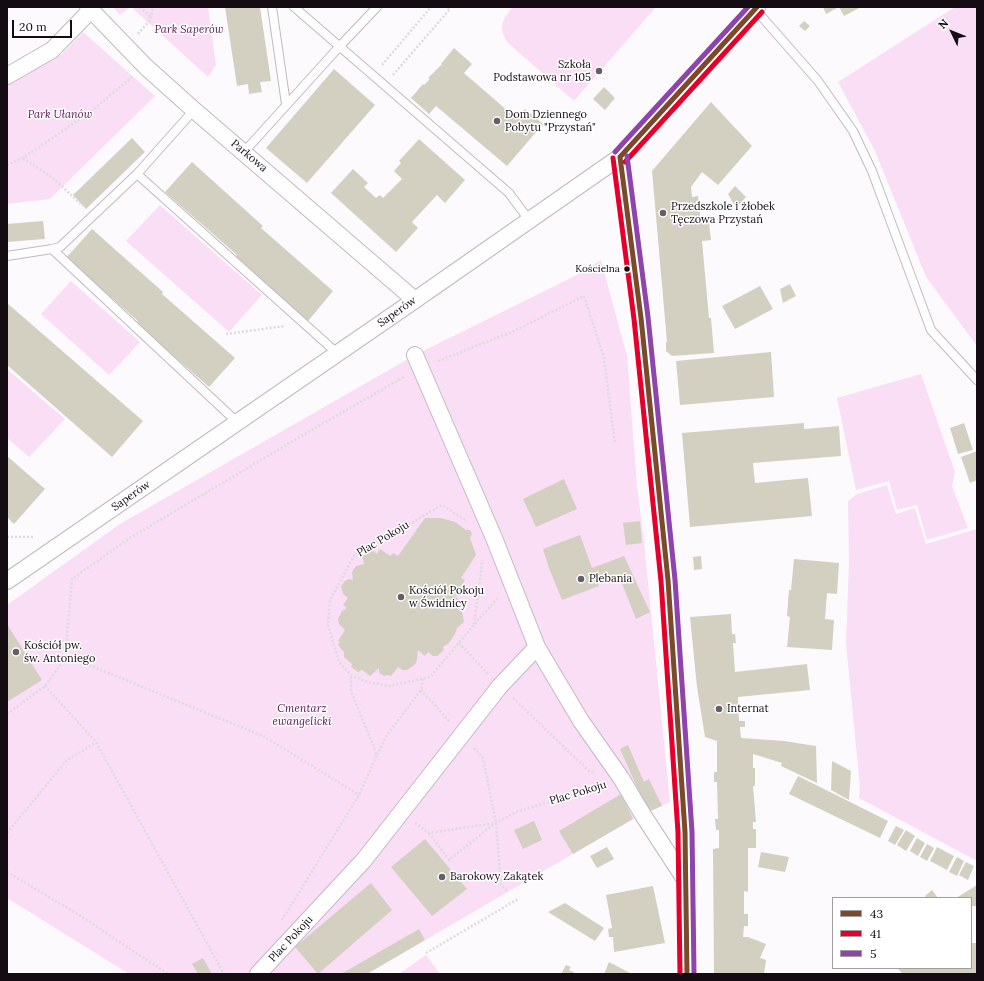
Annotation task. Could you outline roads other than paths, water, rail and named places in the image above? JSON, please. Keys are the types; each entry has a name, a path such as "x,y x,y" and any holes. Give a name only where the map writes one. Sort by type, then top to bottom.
{"street":[{"name":"Saperów","path":"7,581 620,157 756,8"},
{"path":"7,76 52,50 90,9"},
{"name":"Parkowa","path":"90,9 146,67 194,110 415,300"},
{"path":"620,157 642,326 668,580 685,832 687,974"},
{"name":"Plac Pokoju","path":"418,361 494,538 537,647 581,721 686,882"},
{"name":"Plac Pokoju","path":"258,974 364,860 402,814 500,686 537,647"}],"lane":[{"path":"272,7 286,104"},
{"path":"294,7 509,193 530,220"},
{"path":"244,152 286,104 377,7"},
{"path":"756,8 818,81 853,131 872,171 931,330 977,380"},
{"path":"7,256 52,249 60,246 138,174 194,110"},
{"path":"138,174 337,353"},
{"path":"52,249 237,422"}],"place":[{"name":"Szkoła Podstawowa nr 105","path":"599,71"},
{"name":"Dom Dziennego Pobytu \"Przystań\"","path":"497,121"},
{"name":"Przedszkole i żłobek Tęczowa Przystań","path":"663,213"},
{"name":"Kościelna","path":"627,269"},
{"name":"Plebania","path":"581,579"},
{"name":"Kościół Pokoju w Świdnicy","path":"401,597"},
{"name":"Kościół pw. św. Antoniego","path":"16,652"},
{"name":"Internat","path":"719,709"},
{"name":"Barokowy Zakątek","path":"442,877"}],"park label":[{"name":"Park Saperów","path":"189,30"},
{"name":"Park Ułanów","path":"60,115"},
{"name":"Cmentarz ewangelicki","path":"302,715"}]}
